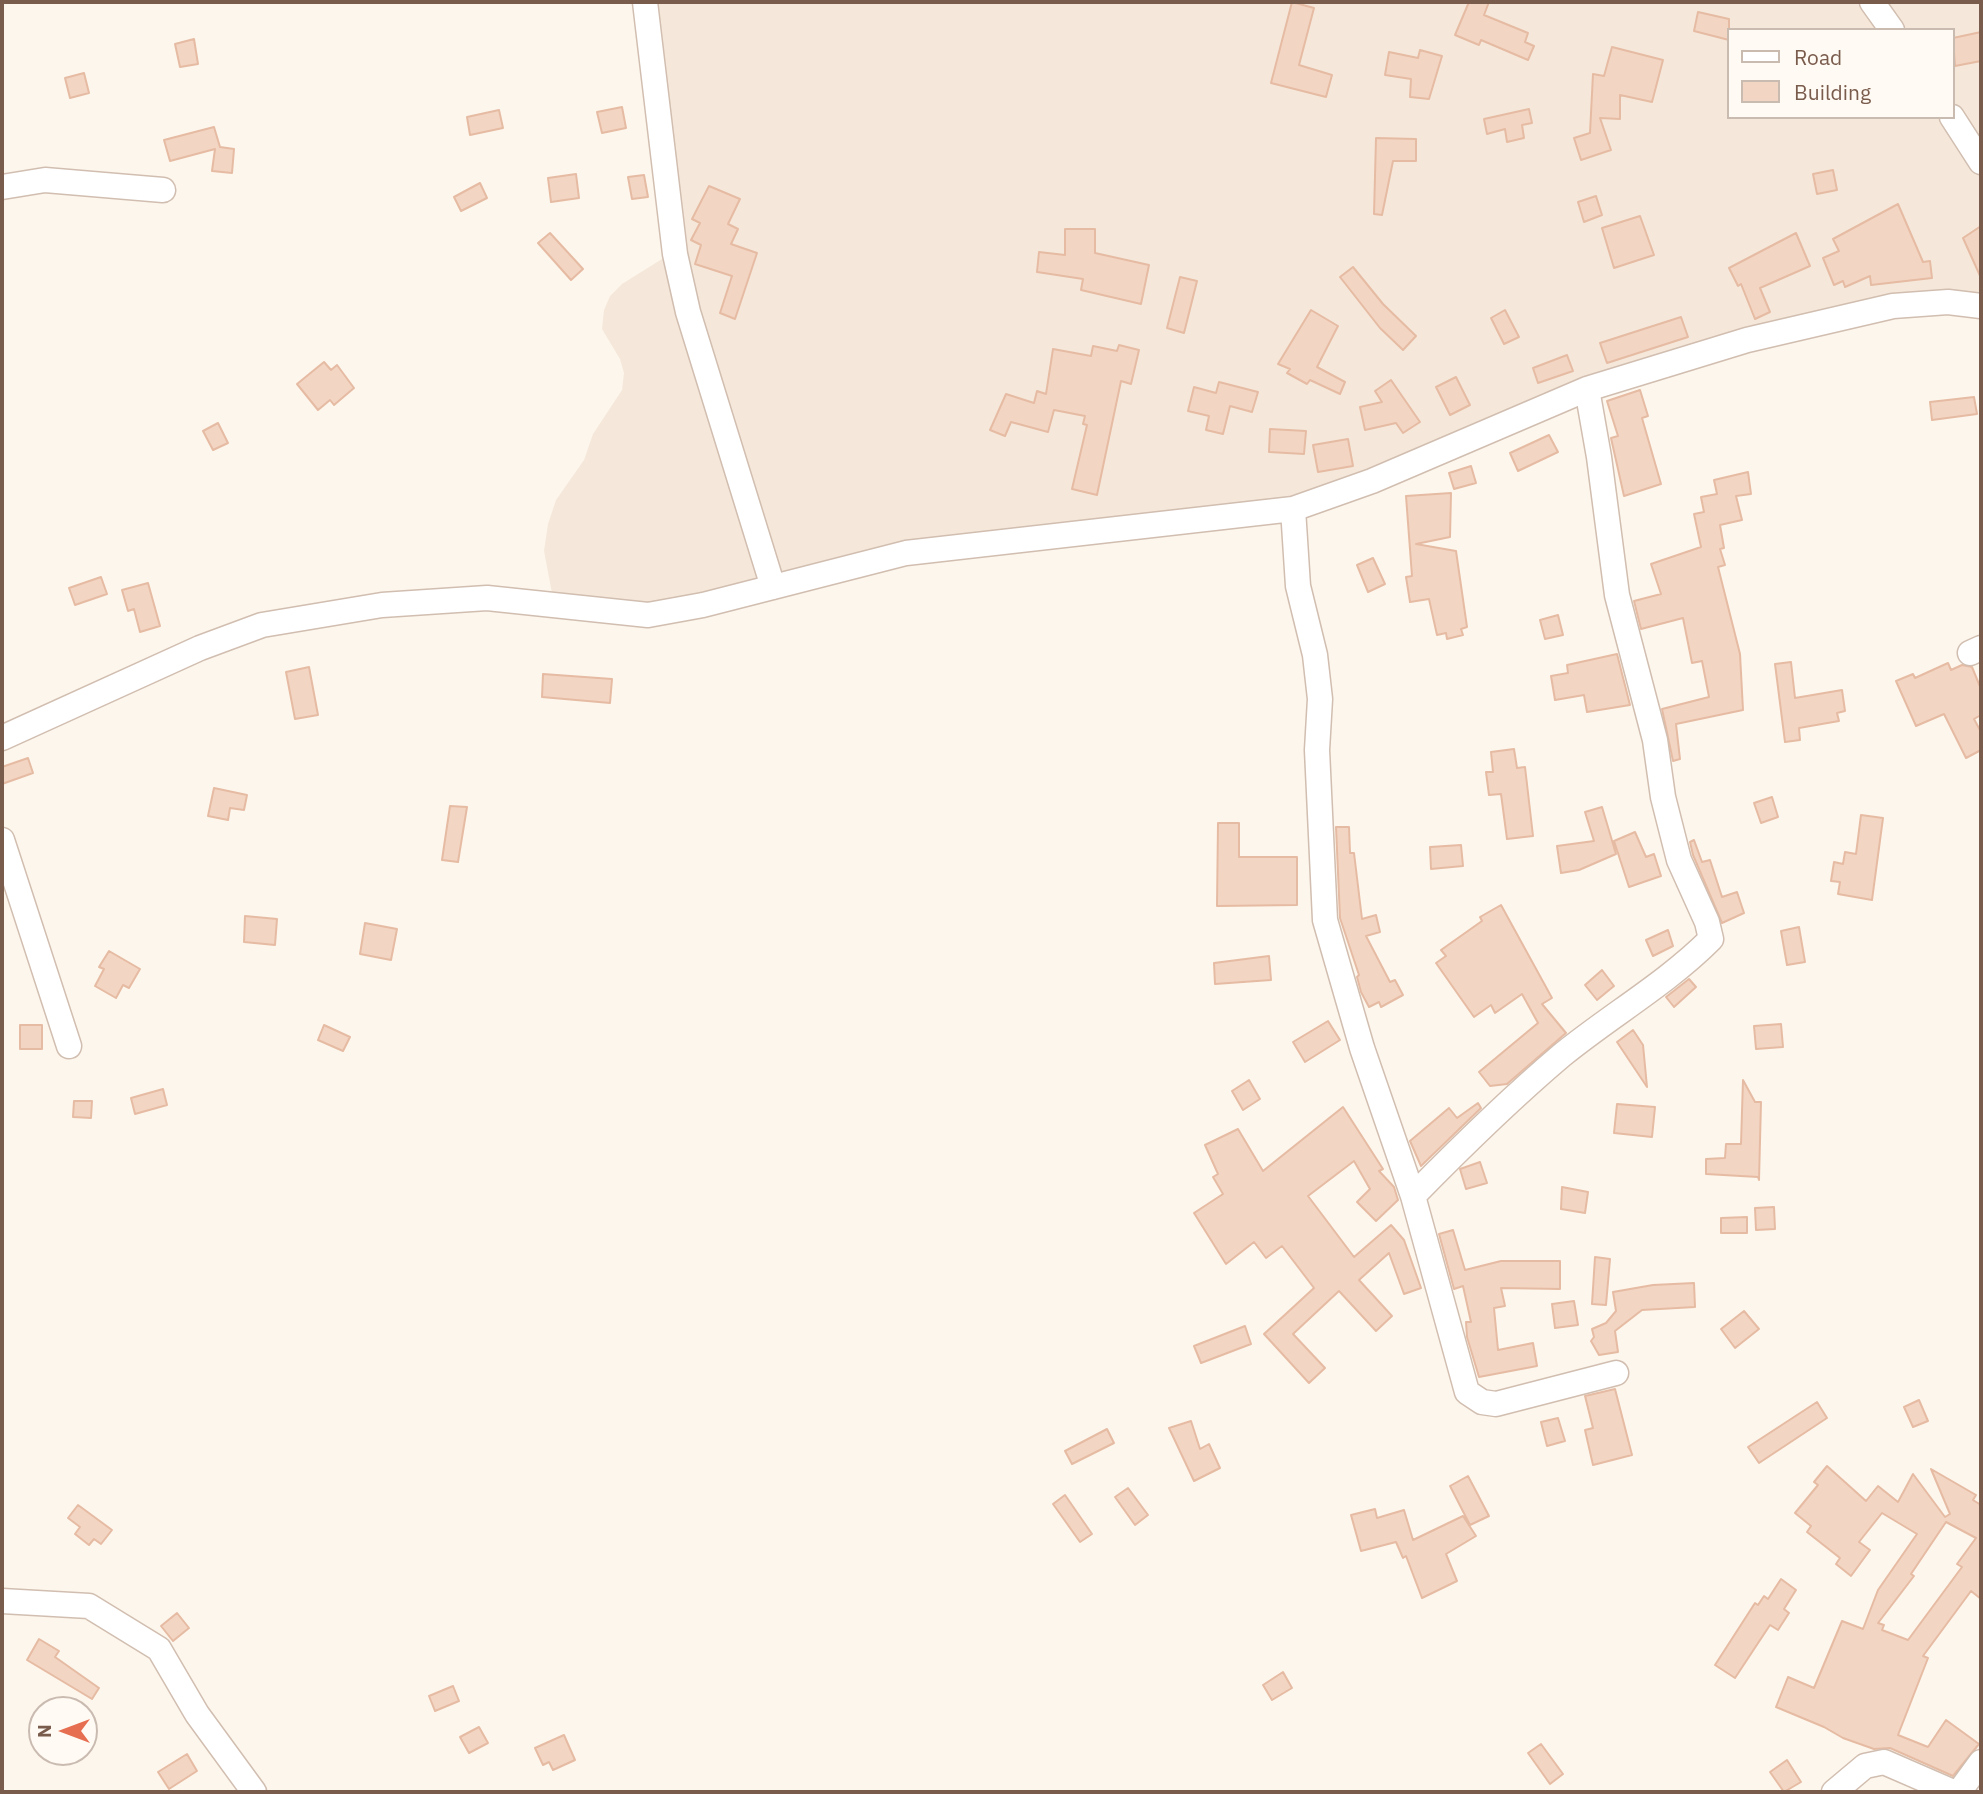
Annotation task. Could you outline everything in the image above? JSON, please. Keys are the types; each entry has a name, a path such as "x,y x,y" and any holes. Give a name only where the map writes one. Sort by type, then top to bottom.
{"street":[{"path":"645,2 674,254 688,312 773,587"},
{"path":"1872,2 1891,28"},
{"path":"1953,119 1981,162"},
{"path":"2,187 45,180 163,190"},
{"path":"2,738 200,648 262,625 382,605 487,598 649,615 703,606 906,553 1293,509 1373,481 1587,389 1747,340 1893,306 1948,302 1981,306"},
{"path":"1413,1196 1474,1134 1563,1055 1682,967 1711,939 1707,922 1679,860 1663,797 1655,740 1617,595 1587,389"},
{"path":"1293,509 1298,586 1315,655 1320,698 1317,750 1325,920 1362,1048 1413,1196 1467,1392 1482,1402 1496,1404 1615,1373"},
{"path":"2,840 69,1046"},
{"path":"2,1601 89,1606 159,1648 197,1714 254,1792"},
{"path":"1834,1792 1865,1766 1884,1762 1953,1792"},
{"path":"1959,1792 1981,1762"}],"shaded area":[{"path":"646,2 1981,2 1981,305 1776,328 1291,508 1070,533 702,602 554,604 544,551 548,524 556,500 584,460 593,434 622,390 624,373 620,359 602,329 604,310 610,296 622,284 670,254"}],"building":[{"path":"1292,2 1314,8 1299,65 1332,75 1326,97 1271,83"},
{"path":"1469,2 1489,2 1484,15 1528,33 1525,42 1534,46 1528,60 1481,40 1479,45 1455,35"},
{"path":"1698,12 1729,19 1728,40 1694,31"},
{"path":"1981,32 1981,61 1955,66 1955,38"},
{"path":"194,39 198,64 180,67 175,44"},
{"path":"1612,47 1663,60 1652,102 1620,95 1620,119 1600,118 1611,150 1581,160 1574,138 1590,133 1593,74 1604,76"},
{"path":"1420,50 1442,56 1429,99 1410,97 1411,79 1385,75 1389,52 1418,58"},
{"path":"84,73 89,93 70,98 65,78"},
{"path":"622,107 626,128 602,133 597,112"},
{"path":"1529,109 1532,123 1522,125 1524,138 1507,142 1505,129 1487,134 1484,119"},
{"path":"499,110 503,128 470,135 467,117"},
{"path":"214,127 220,147 234,149 232,173 212,171 215,149 170,161 164,140"},
{"path":"1376,138 1416,139 1416,161 1393,161 1382,215 1374,214"},
{"path":"1833,170 1837,190 1817,194 1813,174"},
{"path":"576,174 579,198 551,202 548,178"},
{"path":"644,175 648,197 632,199 628,177"},
{"path":"480,183 487,198 461,211 454,197"},
{"path":"709,186 740,199 728,224 738,229 731,244 757,253 735,319 720,313 732,276 695,264 701,245 691,240 700,223 692,219"},
{"path":"1596,196 1602,215 1584,222 1578,202"},
{"path":"1898,204 1923,262 1930,261 1932,278 1871,285 1870,276 1845,287 1843,281 1834,285 1823,258 1839,251 1833,239"},
{"path":"1640,216 1654,255 1614,268 1602,228"},
{"path":"1981,226 1981,278 1963,238"},
{"path":"1065,229 1095,229 1095,253 1149,265 1141,304 1081,290 1083,279 1037,272 1039,252 1065,255"},
{"path":"550,233 583,269 571,280 538,243"},
{"path":"1796,233 1810,266 1760,288 1770,312 1755,319 1741,284 1738,286 1729,268"},
{"path":"1353,267 1383,304 1416,336 1403,350 1380,328 1340,277"},
{"path":"1180,277 1197,281 1184,333 1167,328"},
{"path":"1311,310 1338,326 1317,367 1345,382 1340,394 1310,380 1307,384 1287,373 1290,369 1278,364"},
{"path":"1505,310 1519,337 1504,344 1491,318"},
{"path":"1681,317 1688,337 1607,363 1600,343"},
{"path":"1119,345 1139,350 1131,384 1121,381 1097,495 1072,489 1087,425 1083,424 1085,416 1054,410 1048,432 1011,422 1005,436 990,430 1006,394 1034,403 1037,391 1046,394 1053,349 1091,356 1093,346 1117,351"},
{"path":"1567,355 1573,371 1538,383 1533,368"},
{"path":"324,362 331,370 337,365 354,388 334,405 330,400 318,410 297,384"},
{"path":"1456,377 1470,405 1450,415 1436,387"},
{"path":"1391,380 1420,422 1403,433 1396,423 1365,430 1360,407 1382,402 1375,391"},
{"path":"1219,382 1258,392 1252,412 1230,406 1223,434 1206,430 1209,416 1188,411 1194,387 1216,393"},
{"path":"1640,390 1648,416 1642,418 1661,484 1624,496 1611,438 1618,436 1607,401"},
{"path":"1974,397 1977,414 1932,420 1930,402"},
{"path":"218,423 228,443 213,450 203,431"},
{"path":"1270,429 1306,431 1304,454 1269,452"},
{"path":"1549,435 1558,452 1518,471 1510,453"},
{"path":"1348,439 1353,466 1318,472 1313,445"},
{"path":"1471,466 1476,483 1454,489 1449,473"},
{"path":"1748,472 1751,494 1736,496 1742,520 1720,525 1724,548 1720,549 1725,565 1718,567 1740,654 1743,710 1676,724 1680,759 1673,761 1662,709 1709,697 1702,661 1692,663 1683,618 1641,629 1634,601 1661,594 1651,564 1701,547 1694,514 1704,512 1701,497 1717,494 1714,480"},
{"path":"1451,493 1450,537 1416,544 1456,551 1467,627 1461,629 1463,635 1447,639 1446,633 1437,635 1429,599 1410,602 1406,577 1412,576 1406,496"},
{"path":"1373,558 1385,584 1368,592 1357,565"},
{"path":"101,577 107,594 75,605 69,588"},
{"path":"148,583 160,626 140,632 134,609 128,611 122,590"},
{"path":"1558,615 1563,635 1545,639 1540,620"},
{"path":"1617,654 1630,705 1587,712 1584,695 1555,700 1551,676 1568,673 1567,665"},
{"path":"1791,662 1795,698 1842,690 1845,711 1837,713 1839,721 1799,728 1800,740 1785,742 1775,664"},
{"path":"1948,663 1951,670 1962,665 1972,667 1981,689 1981,715 1974,719 1981,732 1981,750 1966,758 1944,714 1916,726 1896,681 1913,674 1915,678"},
{"path":"309,667 318,715 295,719 286,672"},
{"path":"543,674 612,679 610,703 542,697"},
{"path":"1514,749 1517,768 1525,767 1533,836 1507,839 1501,794 1489,795 1486,772 1493,772 1491,752"},
{"path":"28,758 33,773 2,784 2,767"},
{"path":"214,788 247,795 244,810 230,808 228,820 208,816"},
{"path":"1772,797 1778,817 1761,823 1754,803"},
{"path":"450,806 467,807 458,862 442,860"},
{"path":"1602,807 1616,854 1579,870 1561,873 1557,846 1594,841 1585,812"},
{"path":"1861,815 1883,818 1872,900 1838,894 1840,882 1831,881 1834,862 1843,864 1845,852 1856,854"},
{"path":"1218,823 1239,823 1239,857 1297,857 1297,905 1217,906"},
{"path":"1336,827 1349,827 1350,853 1354,853 1362,919 1376,915 1380,932 1366,936 1390,982 1395,980 1403,995 1381,1007 1379,1002 1369,1007 1361,992 1357,977 1359,975 1340,918"},
{"path":"1635,832 1646,857 1654,854 1661,876 1629,887 1614,841"},
{"path":"1694,840 1702,862 1710,860 1722,897 1737,892 1744,913 1722,923 1693,855 1690,842"},
{"path":"1461,845 1463,866 1431,869 1430,847"},
{"path":"1501,905 1552,998 1542,1004 1566,1033 1507,1084 1490,1086 1479,1072 1538,1023 1522,994 1495,1013 1491,1005 1474,1017 1436,963 1446,956 1441,950 1482,921 1480,917"},
{"path":"245,916 277,919 275,945 244,942"},
{"path":"365,923 397,929 391,960 360,954"},
{"path":"1799,927 1805,962 1787,965 1781,931"},
{"path":"1668,930 1673,946 1653,956 1646,940"},
{"path":"109,951 140,969 129,988 123,985 116,998 95,986 104,969 99,967"},
{"path":"1269,956 1271,980 1215,984 1214,963"},
{"path":"1602,970 1614,986 1597,1000 1585,985"},
{"path":"1689,979 1696,987 1674,1007 1666,997"},
{"path":"1328,1021 1340,1040 1305,1062 1293,1042"},
{"path":"1781,1024 1783,1047 1756,1049 1754,1026"},
{"path":"20,1025 42,1025 42,1049 20,1049"},
{"path":"324,1025 350,1037 343,1051 318,1040"},
{"path":"1633,1030 1643,1045 1647,1087 1617,1042"},
{"path":"1249,1080 1260,1099 1243,1110 1232,1091"},
{"path":"1743,1080 1755,1102 1761,1102 1759,1180 1758,1177 1706,1174 1706,1159 1725,1158 1726,1144 1741,1144"},
{"path":"163,1089 167,1105 135,1114 131,1098"},
{"path":"74,1101 92,1101 91,1118 73,1117"},
{"path":"1478,1103 1481,1108 1421,1166 1410,1141 1449,1108 1457,1118"},
{"path":"1617,1104 1655,1107 1652,1137 1614,1133"},
{"path":"1343,1107 1383,1169 1379,1171 1394,1187 1398,1200 1376,1221 1357,1202 1370,1189 1354,1161 1308,1196 1354,1257 1391,1225 1404,1240 1421,1288 1404,1294 1389,1253 1359,1280 1392,1316 1376,1331 1339,1291 1293,1334 1325,1368 1309,1383 1264,1334 1314,1288 1282,1246 1266,1258 1254,1242 1226,1264 1194,1213 1223,1194 1213,1177 1218,1174 1205,1145 1238,1129 1263,1171"},
{"path":"1480,1162 1487,1183 1466,1189 1460,1169"},
{"path":"1562,1187 1588,1192 1585,1213 1561,1209"},
{"path":"1774,1207 1775,1229 1756,1230 1755,1208"},
{"path":"1747,1217 1747,1233 1721,1233 1721,1218"},
{"path":"1453,1230 1465,1270 1501,1261 1560,1261 1560,1289 1501,1288 1505,1306 1494,1308 1498,1350 1533,1343 1537,1366 1479,1377 1467,1337 1466,1322 1471,1322 1463,1286 1454,1289 1439,1234"},
{"path":"1595,1257 1610,1259 1606,1305 1592,1304"},
{"path":"1694,1283 1695,1307 1642,1310 1615,1331 1618,1352 1599,1355 1591,1341 1594,1337 1592,1329 1606,1323 1616,1311 1613,1292 1653,1285"},
{"path":"1574,1301 1578,1325 1555,1328 1552,1304"},
{"path":"1744,1311 1759,1329 1735,1348 1721,1329"},
{"path":"1245,1326 1251,1344 1201,1363 1194,1346"},
{"path":"1615,1389 1632,1455 1593,1465 1585,1430 1593,1428 1585,1396"},
{"path":"1919,1400 1928,1421 1913,1427 1904,1407"},
{"path":"1817,1402 1827,1418 1759,1463 1748,1447"},
{"path":"1558,1418 1565,1441 1547,1446 1541,1422"},
{"path":"1191,1421 1200,1449 1209,1444 1220,1468 1194,1481 1169,1428"},
{"path":"1107,1429 1114,1443 1072,1464 1065,1451"},
{"path":"1827,1466 1866,1501 1878,1486 1898,1502 1913,1474 1945,1517 1950,1514 1931,1469 1976,1495 1973,1500 1981,1505 1981,1599 1971,1591 1923,1656 1928,1658 1898,1735 1928,1747 1946,1720 1979,1744 1953,1776 1890,1748 1874,1749 1843,1738 1776,1707 1788,1677 1814,1688 1842,1621 1863,1629 1878,1590 1917,1534 1882,1513 1859,1542 1870,1550 1851,1576 1836,1564 1840,1558 1807,1532 1811,1526 1795,1513 1818,1485 1814,1482","holes":["1946,1522 1976,1538 1957,1564 1962,1567 1908,1640 1882,1630 1884,1625 1878,1623 1914,1576 1911,1574"]},
{"path":"1468,1476 1489,1516 1470,1525 1450,1486"},
{"path":"1128,1488 1148,1515 1135,1525 1115,1497"},
{"path":"1065,1495 1092,1534 1080,1542 1053,1504"},
{"path":"78,1505 112,1530 101,1544 94,1539 89,1545 75,1534 80,1527 68,1518"},
{"path":"1375,1509 1377,1518 1404,1510 1413,1540 1463,1516 1476,1536 1446,1554 1457,1581 1422,1598 1406,1556 1403,1558 1396,1542 1361,1551 1351,1515"},
{"path":"1781,1579 1796,1590 1784,1609 1789,1613 1778,1630 1770,1625 1735,1678 1715,1665 1755,1603 1758,1605 1764,1596 1768,1599"},
{"path":"177,1613 189,1628 173,1641 161,1626"},
{"path":"39,1639 59,1651 55,1657 99,1688 94,1696 87,1696 27,1660"},
{"path":"1283,1672 1292,1688 1272,1700 1263,1685"},
{"path":"453,1686 459,1701 435,1711 429,1696"},
{"path":"479,1727 488,1743 469,1753 460,1737"},
{"path":"564,1735 575,1760 553,1770 549,1762 543,1765 535,1748"},
{"path":"1541,1744 1563,1774 1550,1784 1528,1753"},
{"path":"187,1754 197,1771 169,1789 158,1772"},
{"path":"1787,1760 1801,1782 1784,1792 1770,1772"}]}
